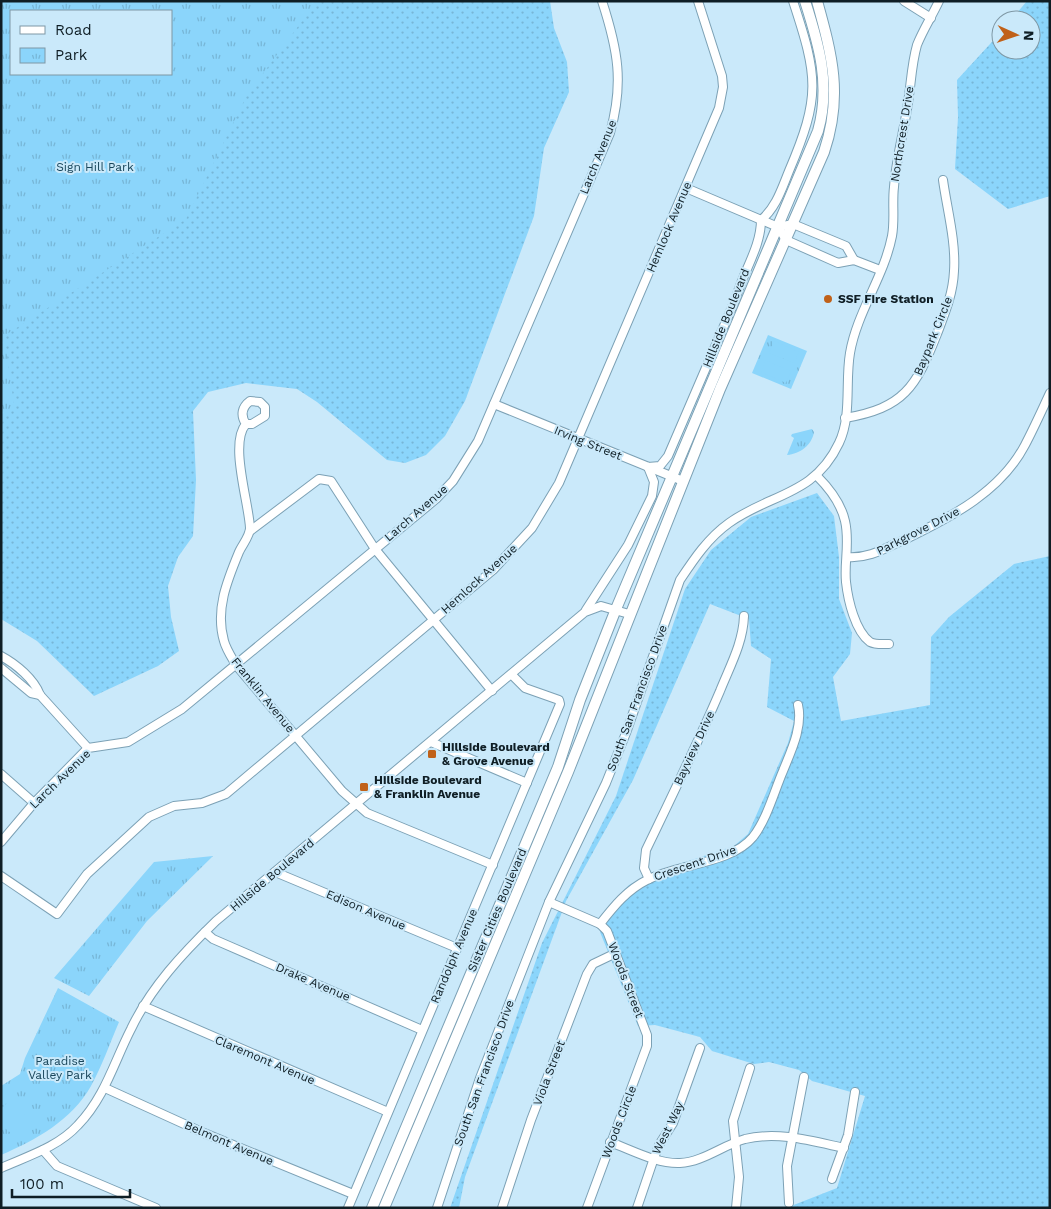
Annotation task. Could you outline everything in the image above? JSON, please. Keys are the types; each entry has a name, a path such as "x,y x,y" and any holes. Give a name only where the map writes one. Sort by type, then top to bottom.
{"main road":[{"name":"Hillside Boulevard","path":"616,609 815,139 824,105 823,62 805,1"},
{"name":"Hillside Boulevard","path":"629,614 720,389 794,224 827,143 835,102 832,59 817,1"},
{"name":"Sister Cities Boulevard","path":"372,1208 558,767 580,700 616,609"},
{"name":"Sister Cities Boulevard","path":"384,1208 568,772 629,614"}],"street":[{"name":"Larch Avenue","path":"1,842 34,803 88,748 128,742 182,709 375,549 453,481 478,442 610,133 617,109 620,85 614,37 602,1"},
{"name":"Hemlock Avenue","path":"1,876 57,914 87,874 149,817 174,806 202,803 226,794 493,570 532,528 559,483 719,108 723,86 722,76 698,1"},
{"name":"Hillside Boulevard","path":"1,1168 43,1150 78,1126 106,1088 143,1006 176,962 206,932 585,612 628,545 652,496 654,482 648,467 660,466 668,456 736,298 741,278 759,238 761,220 770,213 776,202 804,136 812,108 814,87 811,61 793,1"},
{"path":"904,1 931,18"},
{"name":"Northcrest Drive","path":"880,270 893,234 895,172 907,107 912,66 918,44 939,1"},
{"name":"Baypark Circle","path":"845,418 871,414 889,406 911,388 923,368 950,300 954,271 954,248 943,180"},
{"path":"686,188 778,227 794,224 846,246 854,260"},
{"path":"778,227 786,240 838,263 854,260 880,270"},
{"name":"South San Francisco Drive","path":"437,1208 480,1078 548,902 613,767 680,580 699,553 728,523 750,510 791,492 817,476 830,460 840,441 845,418 850,352 856,330 880,270"},
{"name":"Parkgrove Drive","path":"847,557 860,558 873,554 949,518 982,495 1006,472 1025,446 1050,393"},
{"name":"Irving Street","path":"494,404 683,481"},
{"path":"246,424 241,430 239,452 250,531 319,479 331,482 375,549 492,691"},
{"path":"817,476 838,502 845,520 846,581 850,604 860,628 869,641 877,644 889,644"},
{"name":"Franklin Avenue","path":"250,531 241,546 225,587 221,615 224,642 236,665 356,805 375,818 492,865"},
{"path":"585,612 601,606 629,614"},
{"name":"Bayview Drive","path":"649,879 644,868 646,850 709,718 742,637 744,616"},
{"path":"1,656 19,669 37,688 40,695 88,748"},
{"path":"1,668 32,693 40,695"},
{"name":"Randolph Avenue","path":"348,1208 560,704 559,700 525,688 512,675"},
{"name":"Crescent Drive","path":"600,924 622,897 649,879 729,854 742,847 753,837 789,756 800,722 798,705"},
{"path":"431,742 527,783"},
{"path":"1,774 34,803"},
{"name":"Edison Avenue","path":"275,872 457,948"},
{"path":"548,902 600,924"},
{"name":"Woods Street","path":"600,924 607,931 647,1035"},
{"name":"Drake Avenue","path":"206,932 213,939 422,1030"},
{"name":"Viola Street","path":"502,1208 531,1120 587,974 593,964 616,953"},
{"name":"Claremont Avenue","path":"143,1006 388,1112"},
{"name":"Woods Circle","path":"587,1208 647,1046 647,1035"},
{"name":"West Way","path":"637,1208 659,1145 673,1123 700,1048"},
{"path":"736,1208 740,1177 734,1144 733,1121 750,1068"},
{"path":"789,1203 787,1166 804,1077"},
{"name":"Belmont Avenue","path":"106,1088 204,1133 353,1194"},
{"path":"832,1179 844,1148 855,1092"},
{"path":"610,1142 667,1162 681,1163 695,1160 734,1144 758,1137 794,1137 844,1148"},
{"path":"43,1150 57,1166 156,1208"}],"green space":[{"path":"1,1 550,1 554,28 567,62 569,92 544,148 534,216 465,401 445,436 426,455 405,463 387,460 317,402 297,389 246,383 208,392 193,411 196,480 193,536 178,557 168,586 171,617 179,651 158,666 94,696 37,641 1,619"},
{"name":"Sign Hill Park","path":"1,1 317,1 247,95 186,219 4,336 14,404 1,418"},
{"path":"1027,1 1050,1 1050,196 1008,209 955,169 958,117 957,80 991,43 991,60 1041,60 1041,10 1019,10"},
{"path":"768,335 807,351 791,389 752,373"},
{"path":"774,341 799,352 794,363 769,353"},
{"path":"765,360 791,371 786,383 761,372"},
{"path":"812,429 814,432 813,437 808,445 801,451 787,455 794,438 791,436 792,434"},
{"path":"817,493 834,516 839,557 839,599 852,633 850,654 833,677 841,721 930,705 931,637 949,617 1014,564 1050,556 1050,1208 786,1208 837,1188 865,1096 812,1081 799,1070 769,1062 754,1064 712,1051 700,1037 655,1025 638,1026 600,932 604,913 629,885 658,871 734,846 748,834 788,743 794,721 767,707 771,659 751,646 749,619 710,604 633,780 566,901 465,1177 459,1208 450,1208 542,943 616,796 685,589 711,550 751,517"},
{"path":"213,856 147,921 89,996 54,978 154,862"},
{"name":"Paradise Valley Park","path":"58,988 119,1022 91,1086 74,1109 40,1136 1,1155 1,1086 20,1074 25,1058"},
{"path":"9,1101 32,1121 17,1138 1,1125 1,1109"}],"place":[{"name":"SSF Fire Station","path":"828,299"},
{"name":"Hillside Boulevard & Grove Avenue","path":"432,754"},
{"name":"Hillside Boulevard & Franklin Avenue","path":"364,787"}]}
